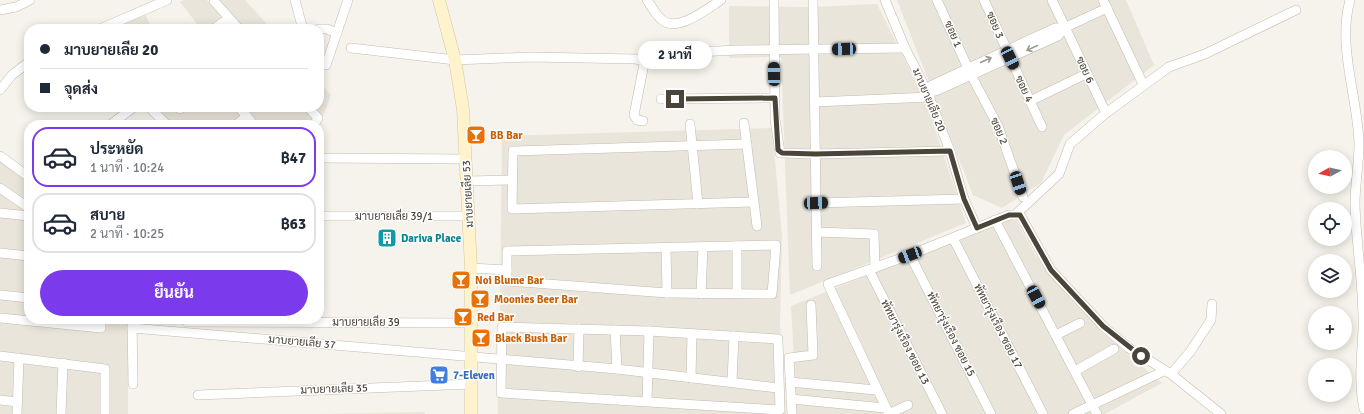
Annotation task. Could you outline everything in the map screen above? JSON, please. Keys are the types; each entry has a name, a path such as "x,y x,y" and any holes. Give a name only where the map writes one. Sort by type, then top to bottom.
{"street":[{"path":"0,10 16,7 30,0"},
{"path":"110,24 152,3 167,0"},
{"path":"296,0 302,24"},
{"path":"326,65 348,0"},
{"name":"มาบยายเลีย 53","path":"439,0 455,60 463,109 470,216 472,323 470,414"},
{"path":"647,0 663,21 676,24 691,19 721,0"},
{"path":"774,0 775,98 777,139 780,153 815,154 950,151"},
{"path":"813,0 817,266"},
{"name":"มาบยายเลีย 20","path":"885,0 905,48 928,94 950,151 964,199 977,228"},
{"name":"ซอย 1","path":"938,0 970,72"},
{"path":"985,2 996,0"},
{"name":"ซอย 6","path":"1052,0 1086,74 1106,112"},
{"path":"1350,0 1347,12 1346,42 1359,145 1355,203 1363,327 1360,357 1360,387 1364,409"},
{"path":"214,1 234,24"},
{"name":"ซอย 3","path":"985,2 1008,54"},
{"path":"815,102 928,94 932,86 970,72 1008,54 1055,28 1064,28 1105,4 1141,80"},
{"path":"1015,215 1059,174 1070,144 1106,112 1169,68 1205,54 1296,10"},
{"path":"221,24 229,18"},
{"path":"324,29 337,33"},
{"path":"351,48 455,60 530,57 636,59 642,61 644,64 634,115 637,120 643,121"},
{"path":"676,53 905,48"},
{"name":"ซอย 4","path":"1008,54 1042,127"},
{"path":"0,90 12,75 24,66"},
{"name":"ซอย 2","path":"970,72 998,126 1023,197"},
{"path":"1030,101 1086,74"},
{"path":"661,99 775,98"},
{"path":"117,120 127,112"},
{"path":"154,112 162,120"},
{"path":"243,112 250,120"},
{"path":"313,112 318,118 317,120"},
{"path":"242,120 247,116"},
{"path":"744,123 757,226"},
{"path":"690,124 698,204"},
{"path":"746,144 692,147 513,151 512,209 753,202"},
{"path":"0,156 24,173"},
{"path":"324,158 466,159"},
{"path":"468,181 512,180"},
{"path":"0,188 24,205"},
{"path":"816,203 964,199"},
{"path":"0,213 24,215"},
{"path":"887,412 828,284 910,255 995,220 1009,215 1020,215 1051,270 1103,326 1129,348 1168,373 1221,414"},
{"name":"มาบยายเลีย 39/1","path":"324,216 470,216"},
{"path":"995,220 1097,414"},
{"path":"816,232 874,234 872,269"},
{"name":"พัทยารุ่งเรือง ซอย 17","path":"953,238 1043,414"},
{"path":"776,245 772,294 667,293 507,281 507,251 666,249 736,246 776,245"},
{"path":"736,246 737,293"},
{"path":"701,294 703,247"},
{"path":"666,249 667,293"},
{"path":"0,253 24,255"},
{"name":"พัทยารุ่งเรือง ซอย 15","path":"910,255 991,414"},
{"path":"471,268 506,270"},
{"name":"พัทยารุ่งเรือง ซอย 13","path":"872,269 942,414"},
{"path":"0,295 24,297"},
{"path":"1073,414 1092,404 1168,373 1190,352 1211,320 1212,304"},
{"path":"792,414 789,358 813,355 811,306"},
{"path":"0,318 24,319"},
{"name":"มาบยายเลีย 39","path":"324,322 472,323"},
{"path":"1056,335 1080,323"},
{"path":"132,324 133,384"},
{"name":"มาบยายเลีย 37","path":"142,324 502,360 617,369 778,388"},
{"path":"502,327 579,329 649,331 778,339 778,388 780,410 501,393 502,327"},
{"path":"578,367 579,329"},
{"path":"615,330 617,369"},
{"path":"647,401 649,331"},
{"path":"691,378 692,334"},
{"path":"732,382 734,336"},
{"path":"1075,371 1114,349"},
{"path":"0,356 105,369 105,414"},
{"path":"17,414 19,358"},
{"path":"61,414 63,363"},
{"path":"790,382 876,390"},
{"name":"มาบยายเลีย 35","path":"198,395 471,384"},
{"path":"791,399 887,412 908,405"},
{"path":"0,400 17,402"}],"shaded area":[{"path":"184,0 207,0 208,2 210,0 245,0 267,24 197,24 180,2"},
{"path":"897,0 1126,0 1154,65 1064,135 1041,183 1002,208 973,195"},
{"path":"877,4 927,105 966,223 790,295 781,57 729,58 729,6 813,7"},
{"path":"145,14 150,24 123,24"},
{"path":"324,87 331,95 321,120 166,120 158,112 324,112"},
{"path":"772,128 782,236 780,324 786,414 498,414 497,359 500,310 502,136"},
{"path":"0,160 24,176 24,324 128,324 128,414 0,414"},
{"path":"1014,216 1036,256 1070,299 1103,333 1162,383 1105,414 797,414 791,306"},
{"path":"425,412 425,414 321,414"}],"place":[{"name":"BB Bar","path":"476,135"},
{"name":"Dariva Place","path":"387,238"},
{"name":"Noi Blume Bar","path":"461,280"},
{"name":"Moonies Beer Bar","path":"480,299"},
{"name":"Red Bar","path":"463,317"},
{"name":"Black Bush Bar","path":"481,338"},
{"name":"7-Eleven","path":"439,375"}],"route":[{"path":"675,99 775,98 775,119 778,150 780,153 815,154 950,151 964,199 977,228 1009,215 1020,215 1036,246 1051,270 1103,326 1141,356"}]}
